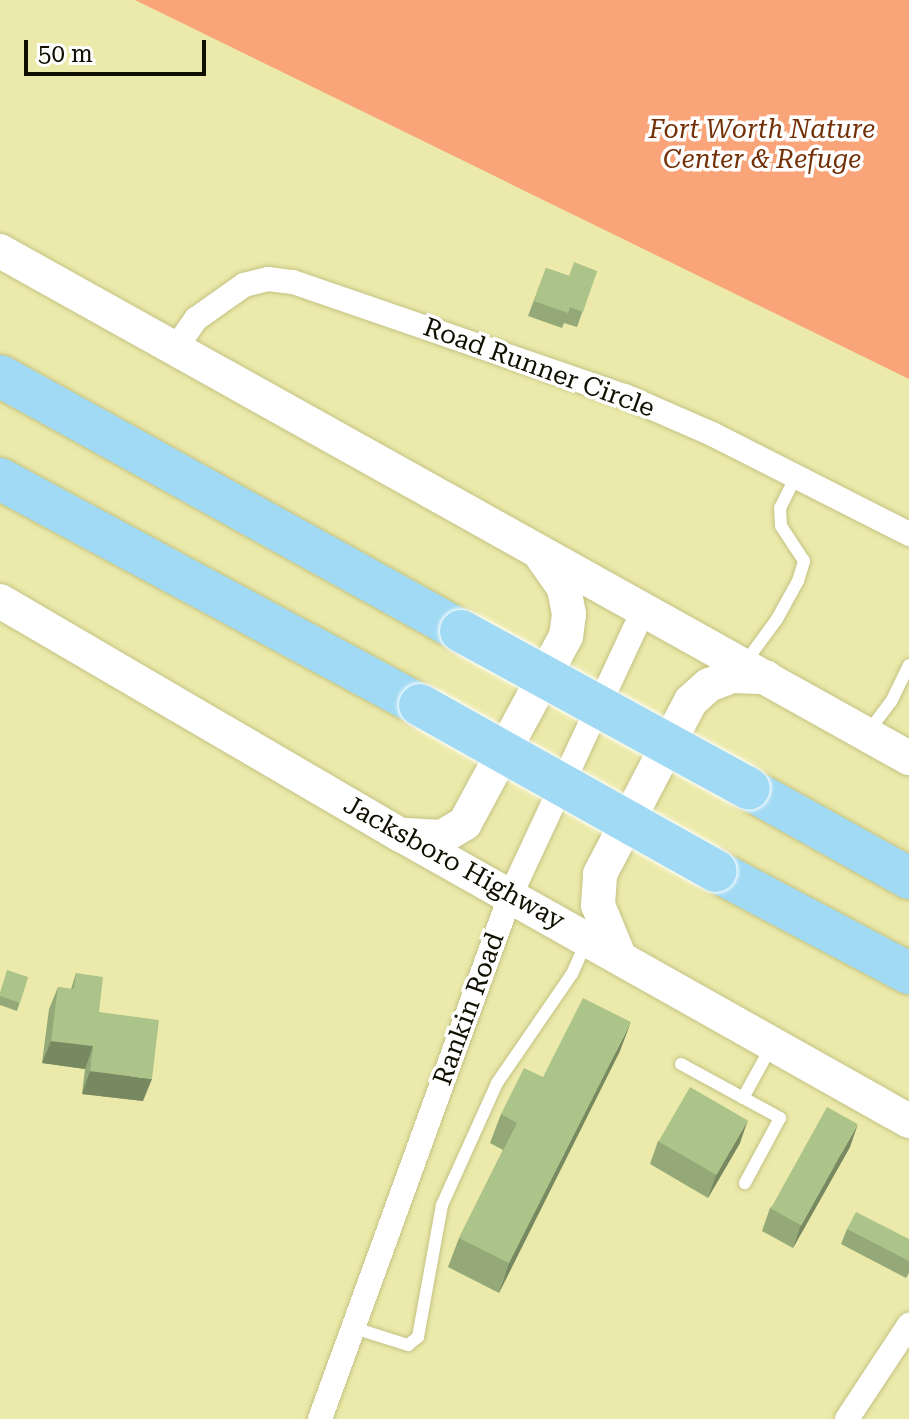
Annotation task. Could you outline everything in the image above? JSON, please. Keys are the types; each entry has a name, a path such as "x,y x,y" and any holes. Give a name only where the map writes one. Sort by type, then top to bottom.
{"highway":[{"path":"0,376 909,878"},
{"path":"0,479 420,705 716,871 909,973"}],"main road":[{"path":"0,251 909,758"},
{"path":"401,835 442,837 465,823 566,636 569,614 564,588 542,556"},
{"name":"Jacksboro Highway","path":"0,601 401,835 511,894 909,1121"},
{"path":"619,956 598,905 600,874 691,701 709,685 755,671"}],"street":[{"name":"Road Runner Circle","path":"175,349 196,319 244,285 268,279 293,282 581,378 670,414 909,534"},
{"name":"Rankin Road","path":"320,1419 511,894 644,609"},
{"path":"847,1419 909,1325"}],"lane":[{"path":"755,671 777,619 798,581 804,561 781,526 780,508 796,477"},
{"path":"866,734 891,702 909,665"},
{"path":"354,1328 408,1345 418,1337 442,1205 497,1083 572,974 587,939"},
{"path":"743,1098 772,1044"},
{"path":"681,1064 780,1118 745,1183"}],"green space":[{"name":"Fort Worth Nature Center & Refuge","path":"135,0 909,0 909,379"}],"building":[{"path":"574,262 597,271 583,312 570,307 568,313 534,301 546,268 569,276"},
{"path":"7,970 28,977 20,1003 0,996"},
{"path":"76,973 103,977 99,1012 159,1020 152,1079 90,1071 93,1046 51,1041 58,987 74,989"},
{"path":"583,998 631,1022 509,1263 459,1238 517,1123 501,1114 524,1068 543,1077"},
{"path":"690,1087 748,1120 717,1175 658,1142"},
{"path":"827,1107 858,1124 801,1225 771,1208"},
{"path":"856,1212 909,1239 909,1261 847,1229"}]}
